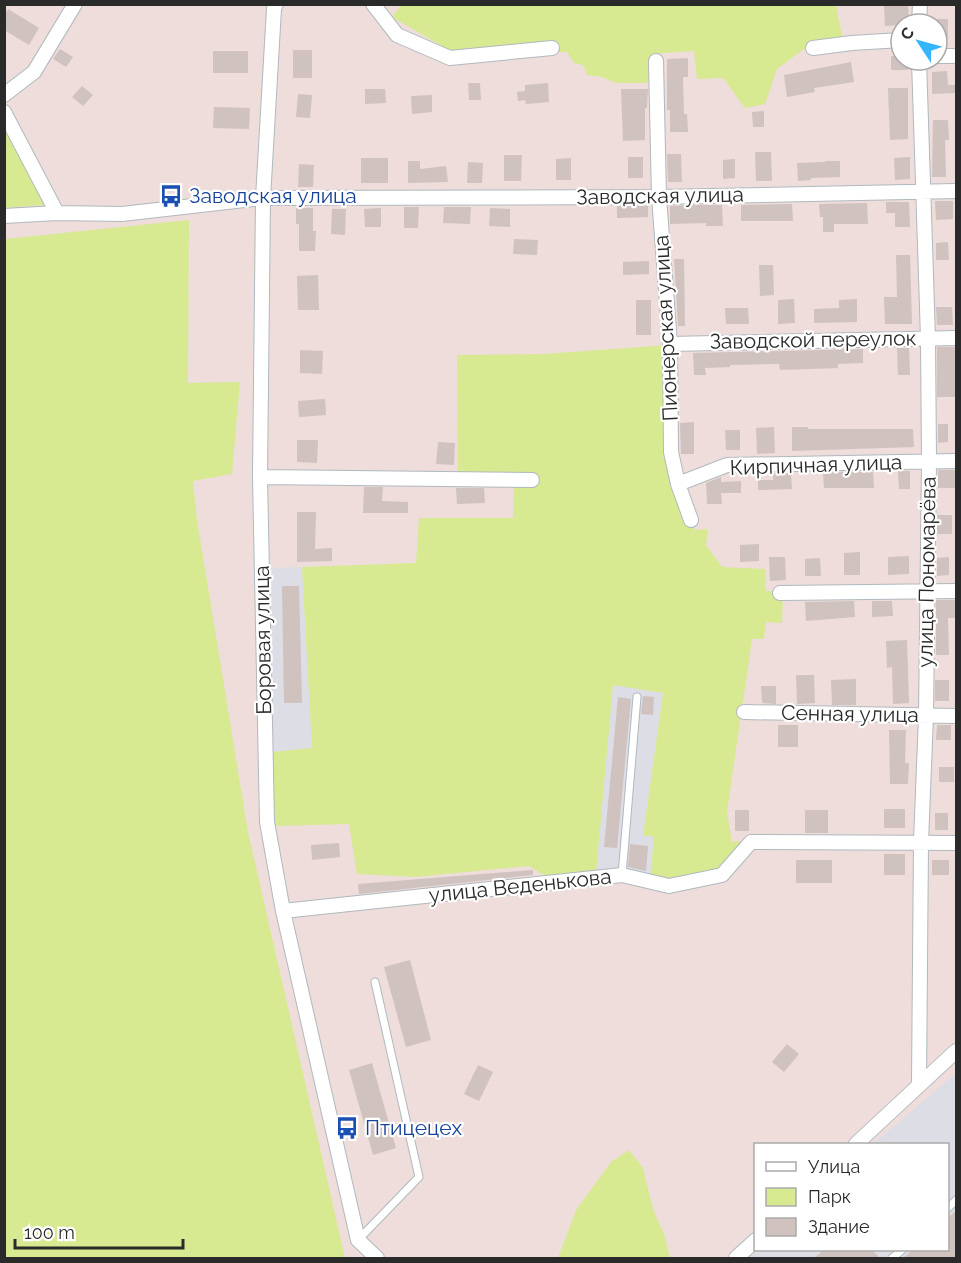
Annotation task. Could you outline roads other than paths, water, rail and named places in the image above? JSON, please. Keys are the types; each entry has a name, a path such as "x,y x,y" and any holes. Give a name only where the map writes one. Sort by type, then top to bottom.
{"street":[{"path":"4,95 34,72 75,4"},
{"name":"Боровая улица","path":"276,4 263,198 260,477 267,822 283,911 358,1240"},
{"path":"373,4 397,35 450,58 552,48"},
{"path":"813,48 889,41"},
{"name":"Пионерская улица","path":"656,61 659,197 670,344 671,452 678,484 691,520"},
{"name":"улица Пономарёва","path":"919,72 928,338 929,461 926,716 921,842 919,1084"},
{"path":"4,112 57,213"},
{"name":"Заводская улица","path":"4,216 57,213 122,214 263,198 659,197 957,191"},
{"name":"Заводской переулок","path":"670,344 957,338"},
{"name":"Кирпичная улица","path":"678,484 727,465 957,461"},
{"path":"260,477 531,480"},
{"path":"780,593 957,591"},
{"name":"Сенная улица","path":"744,712 957,716"},
{"name":"улица Веденькова","path":"283,911 622,875 669,886 722,875 751,842 957,843"},
{"path":"857,1143 957,1051"},
{"path":"358,1240 377,1258"},
{"path":"736,1258 754,1242"}],"lane":[{"path":"622,875 637,697"},
{"path":"358,1240 419,1177 375,982"}],"place":[{"name":"Заводская улица","path":"171,196"},
{"name":"Птицецех","path":"347,1128"}]}
